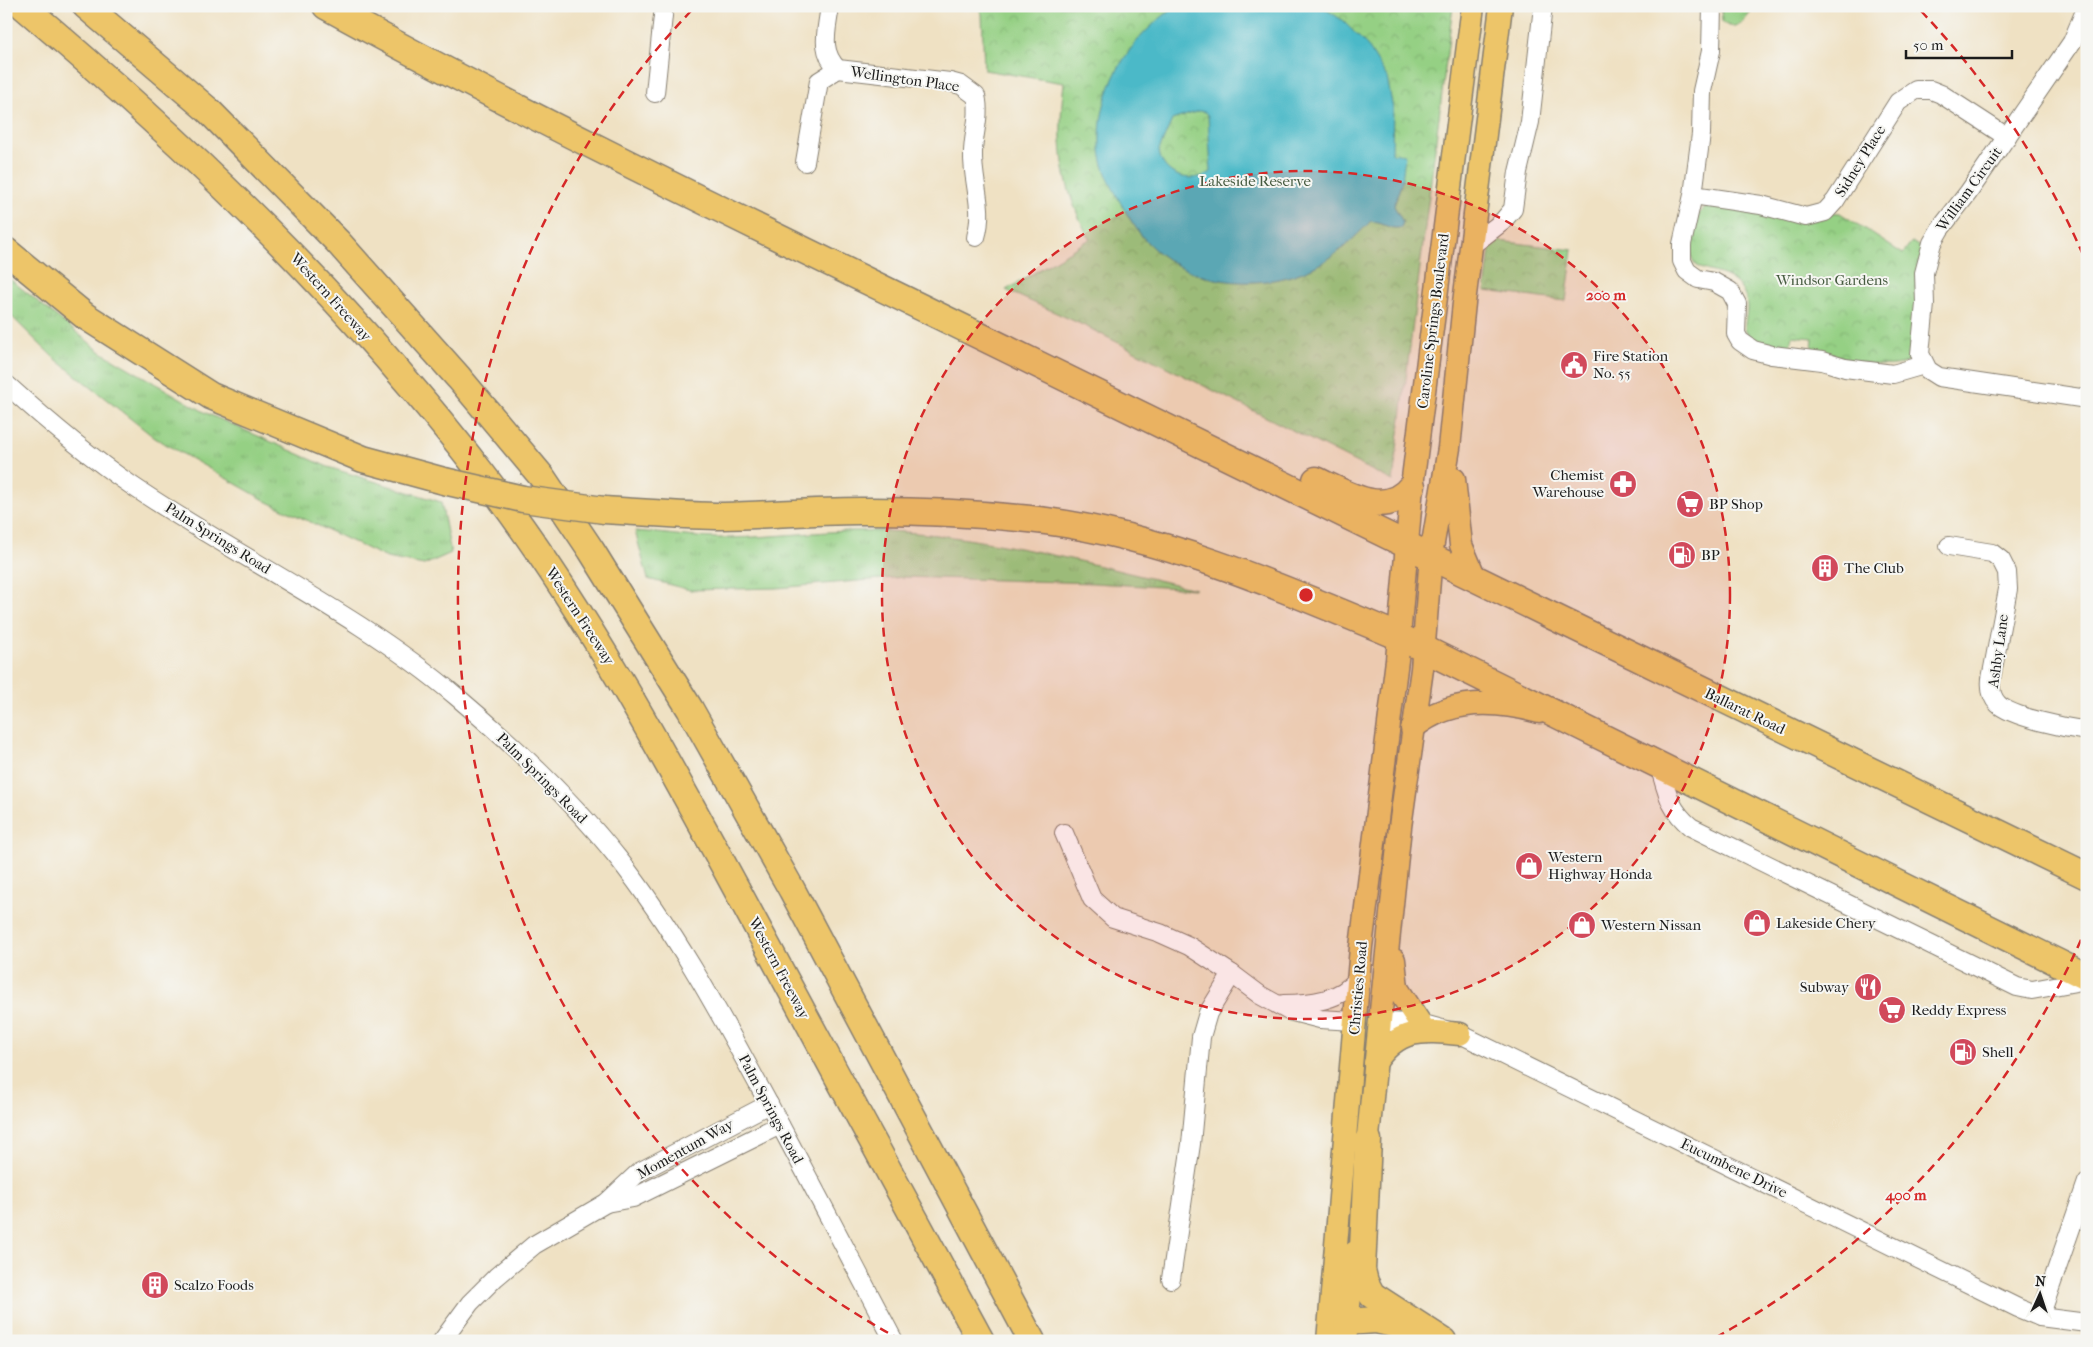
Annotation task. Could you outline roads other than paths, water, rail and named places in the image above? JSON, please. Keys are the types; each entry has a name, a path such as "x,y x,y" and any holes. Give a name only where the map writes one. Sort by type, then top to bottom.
{"highway":[{"name":"Western Freeway","path":"23,6 106,76 208,170 300,261 402,376 484,476 531,542 623,681 981,1341"},
{"path":"86,6 209,111 337,241 459,378 542,477 591,550 690,709 792,890 1032,1341"},
{"path":"326,6 488,93 1146,418 1246,451 1351,496 1374,503 1389,503 1399,499 1412,486"},
{"path":"6,251 85,316 211,396 363,459 444,481 523,499 604,510 723,516 870,510 945,513 1047,521 1100,531 1226,568 1303,596 1400,637 2087,978"},
{"name":"Ballarat Road","path":"1146,418 1406,543 1719,699 2087,876"},
{"path":"1368,1140 1362,1270 1364,1282 1372,1295 1441,1340"},
{"path":"1343,1335 1368,1320 1396,1324 1441,1340"}],"main road":[{"name":"Caroline Springs Boulevard","path":"1400,637 1412,486 1474,6"},
{"name":"Caroline Springs Boulevard","path":"1424,650 1431,556 1449,448 1464,303 1501,6"},
{"path":"1467,58 1494,62"},
{"path":"1436,299 1464,303"},
{"path":"1449,448 1461,546 1475,578"},
{"name":"Christies Road","path":"1328,1341 1358,978 1400,637"},
{"name":"Christies Road","path":"1343,1335 1368,1140 1378,1022 1412,729 1424,650"},
{"path":"1412,729 1426,717 1438,711 1476,704 1525,708 1567,720"},
{"path":"1394,882 1395,979 1402,997 1420,1022"},
{"path":"1354,1021 1378,1022"},
{"path":"1375,1062 1384,1049 1393,1041 1410,1034 1423,1031 1460,1034"}],"street":[{"path":"655,93 664,6"},
{"name":"Wellington Place","path":"830,6 825,36 826,47 832,62 838,69"},
{"name":"Caroline Springs Boulevard","path":"1471,246 1502,222 1513,209 1518,172 1530,122 1543,6"},
{"path":"1712,6 1712,51 1702,91 1702,134 1693,195 1682,244 1684,266 1694,277 1721,285 1732,294 1737,308 1736,334 1745,345 1764,353 1822,361 1845,368 1883,373 1900,373 1924,365 1939,377 2087,399"},
{"name":"William Circuit","path":"1924,365 1920,350 1924,304 1924,273 1932,243 1940,228 1968,194 2072,42 2087,6"},
{"name":"William Circuit","path":"2072,42 2087,28"},
{"name":"Wellington Place","path":"805,162 819,81 838,69 961,85 976,96 978,114 974,139 973,168 980,214 976,237"},
{"name":"Sidney Place","path":"1693,195 1761,204 1796,216 1806,217 1821,214 1835,201 1898,102 1916,90 1931,90 1941,94 2007,137"},
{"name":"Palm Springs Road","path":"6,384 50,424 131,485 348,619 404,656 456,695 548,779 620,860 715,1005 894,1341"},
{"name":"Ashby Lane","path":"1949,546 1992,553 2001,560 2007,572 2008,590 1991,680 1991,694 1995,700 2007,710 2050,724 2087,731"},
{"path":"1659,765 1671,806 1679,817 1691,827 2017,987 2032,990 2087,978"},
{"path":"1064,833 1085,887 1092,899 1103,911 1114,918 1160,933 1189,946 1260,995 1290,1011 1306,1016 1354,1021"},
{"path":"1171,1279 1191,1144 1201,1037 1208,1013 1232,974"},
{"path":"1278,1004 1319,1002 1348,988 1358,978"},
{"name":"Eucumbene Drive","path":"1378,1022 1420,1022 1460,1034 2002,1300 2040,1316 2087,1323"},
{"name":"Momentum Way","path":"442,1341 470,1302 534,1245 606,1203 638,1172 769,1104"},
{"name":"Momentum Way","path":"606,1203 633,1198 780,1125"},
{"path":"2040,1316 2087,1182"}],"water":[{"path":"1177,6 1321,6 1342,20 1367,45 1387,77 1393,109 1392,153 1405,155 1402,181 1394,206 1403,222 1401,228 1393,228 1371,221 1345,246 1324,262 1296,275 1274,280 1228,281 1184,269 1164,257 1147,242 1128,215 1106,174 1100,149 1100,127 1110,86 1130,49 1160,19","holes":["1199,111 1205,112 1208,116 1211,172 1195,178 1178,176 1165,166 1159,150 1172,120"]}],"place":[{"name":"Fire Station No. 55","path":"1574,365"},
{"name":"Chemist Warehouse","path":"1623,484"},
{"name":"BP Shop","path":"1690,504"},
{"name":"BP","path":"1682,555"},
{"name":"The Club","path":"1825,568"},
{"name":"Western Highway Honda","path":"1529,866"},
{"name":"Lakeside Chery","path":"1757,923"},
{"name":"Western Nissan","path":"1582,925"},
{"name":"Subway","path":"1868,987"},
{"name":"Reddy Express","path":"1892,1010"},
{"name":"Shell","path":"1963,1052"},
{"name":"Scalzo Foods","path":"155,1285"}],"park label":[{"name":"Lakeside Reserve","path":"1255,181"},
{"name":"Windsor Gardens","path":"1832,280"}]}
